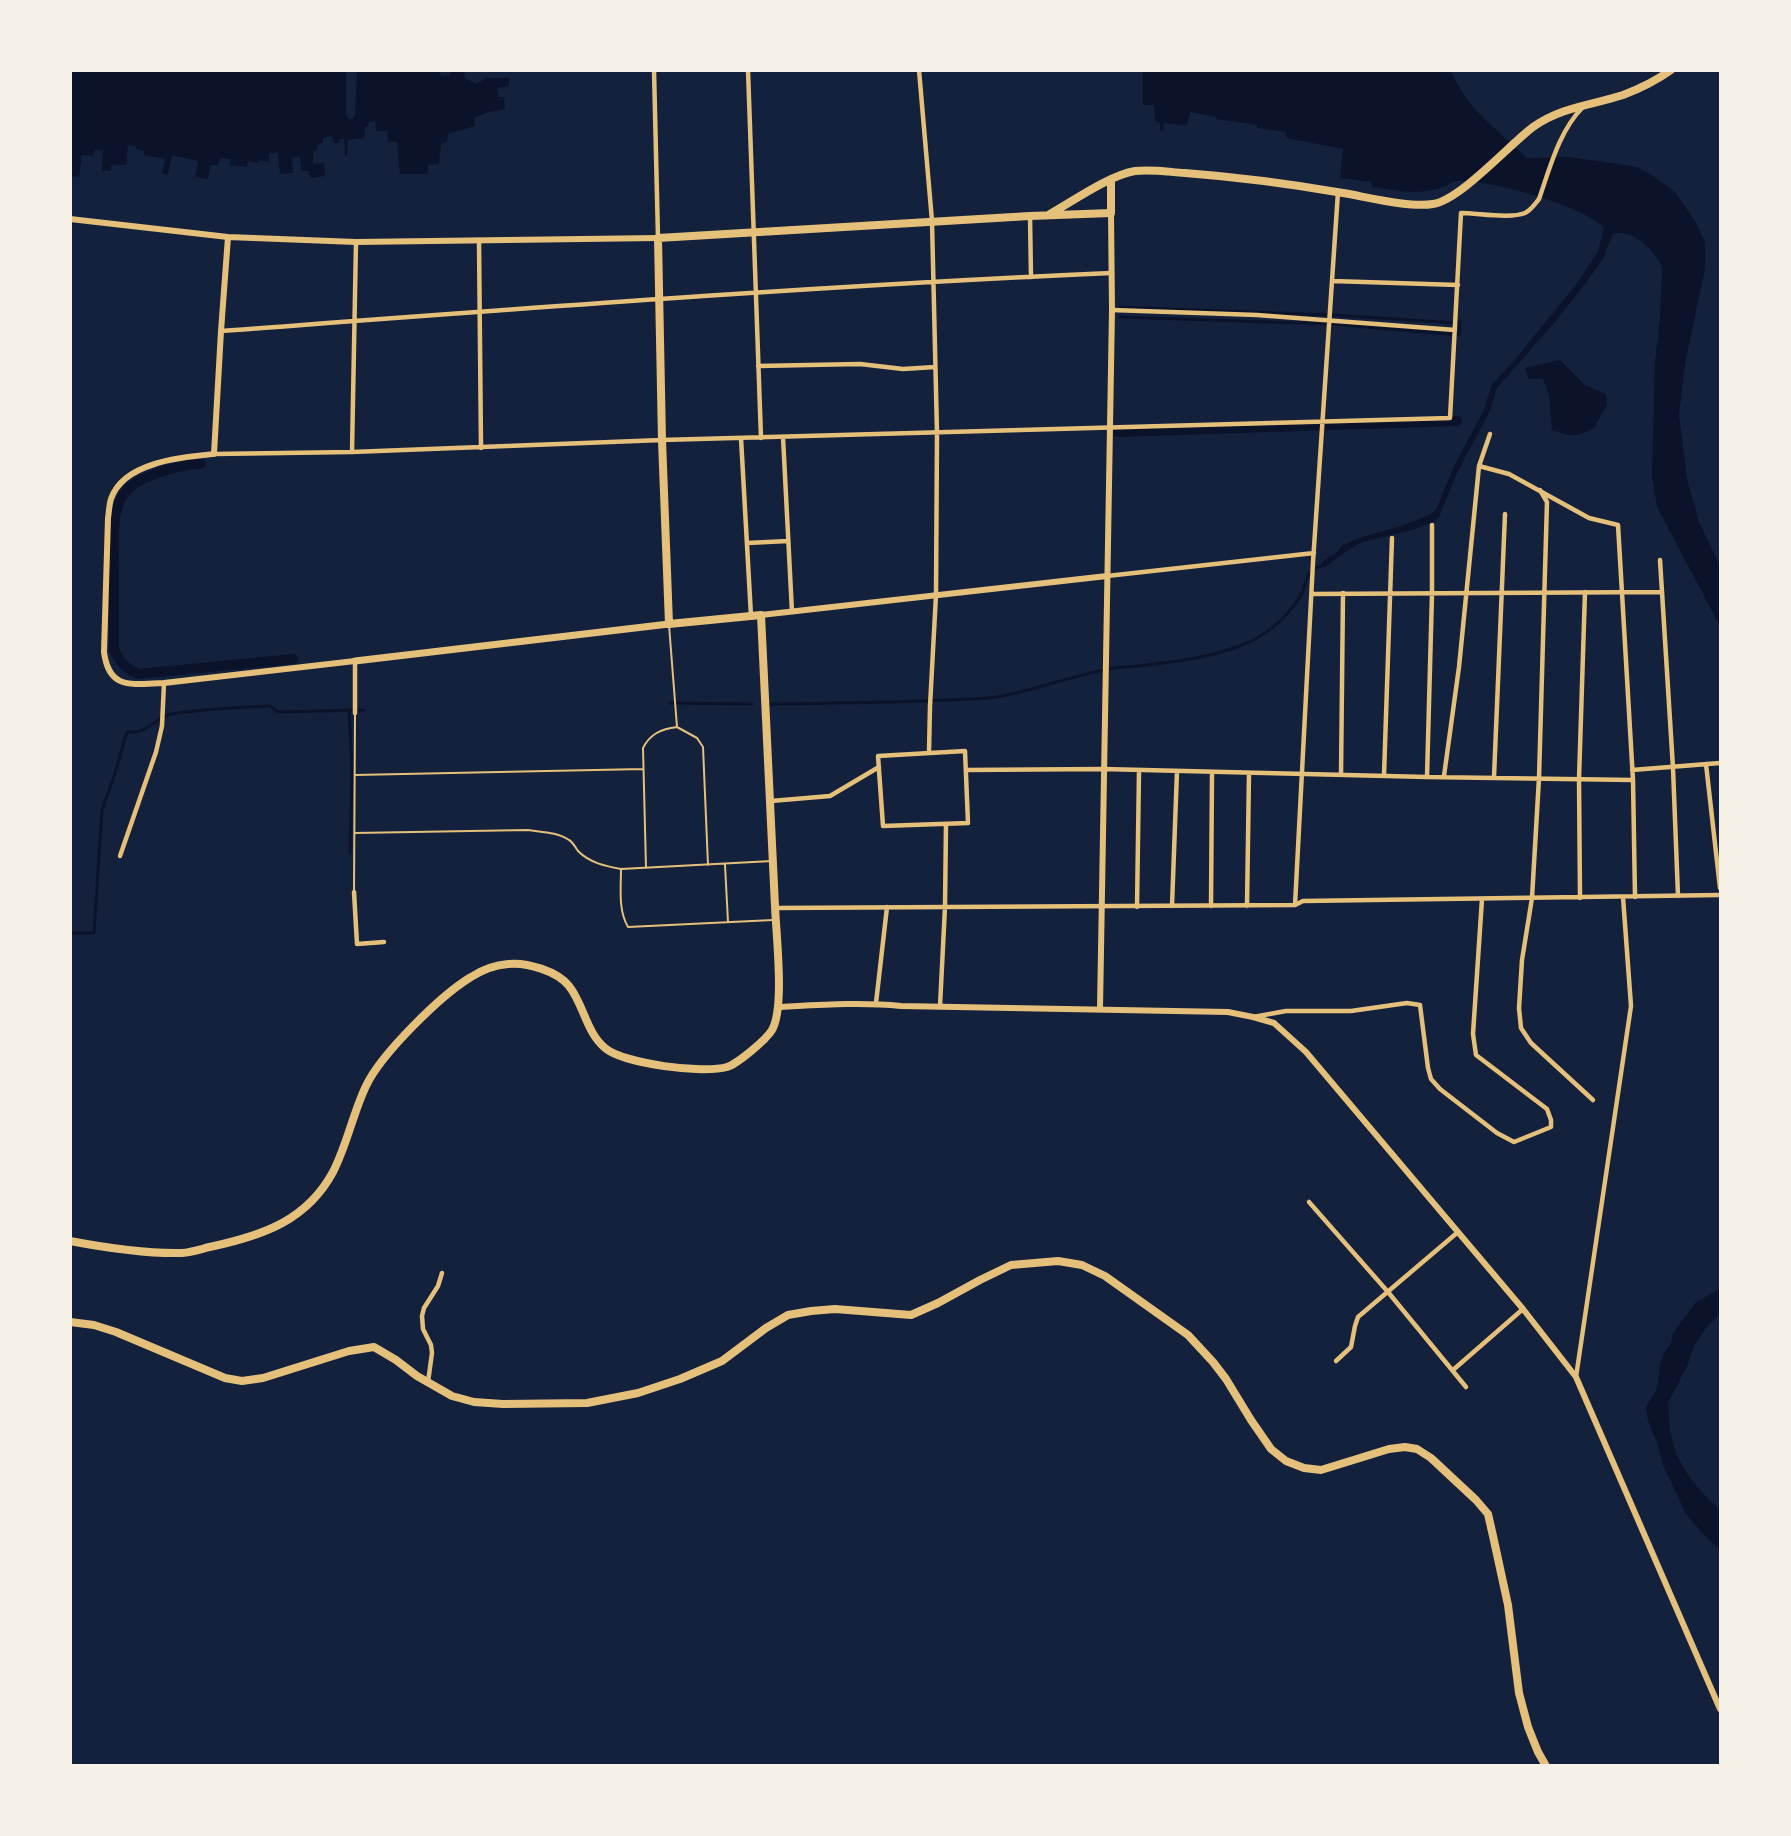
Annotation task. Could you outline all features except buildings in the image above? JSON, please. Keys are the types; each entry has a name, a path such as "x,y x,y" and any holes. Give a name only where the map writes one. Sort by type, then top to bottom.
{"highway":[{"path":"70,1322 94,1325 116,1332 225,1378 242,1381 263,1378 349,1351 374,1347 452,1396 474,1402 587,1403 638,1393 680,1379 722,1361 766,1328 788,1315 835,1309 911,1315 1011,1266 1058,1261 1082,1265 1105,1276 1188,1335 1226,1379 1271,1449 1286,1461 1304,1468 1320,1470 1389,1449 1405,1447 1417,1449 1431,1458 1476,1500 1488,1514 1508,1605 1519,1693 1528,1727 1546,1766"}],"main road":[{"path":"1049,215 1111,180 1135,171 1235,177 1423,205 1434,204 1446,201 1458,193 1534,126 1548,118 1587,103 1622,95 1671,70"},
{"path":"669,624 658,238 932,221 1111,213 1111,180"},
{"path":"70,1240 111,1249 184,1253 250,1238 289,1220 314,1200 333,1172 367,1083 387,1055 439,1001 472,976 492,967 512,964 556,975 568,984 583,1009 592,1033 606,1050 625,1058 693,1070 716,1069 740,1061 770,1033 776,1020 778,1007 777,920 761,615 355,661"}],"street":[{"path":"70,219 228,237 356,242 658,238 654,70"},
{"path":"748,70 761,438"},
{"path":"919,70 932,221 937,433 936,596 929,752"},
{"path":"355,713 355,661 164,683 136,684 121,682 113,677 105,666 104,629 108,518 110,500 116,488 139,470 156,463 214,454 481,448 662,440 1323,424 1450,418 1461,213 1518,214 1526,213 1533,207 1539,199 1558,148 1572,121 1587,103"},
{"path":"1295,905 1313,562 1338,192"},
{"path":"1100,1009 1112,310 1111,213"},
{"path":"1030,216 1031,276"},
{"path":"214,454 228,237"},
{"path":"478,240 481,448"},
{"path":"351,452 356,242"},
{"path":"221,331 480,311 933,281 1111,273"},
{"path":"1332,281 1458,285"},
{"path":"1112,310 1257,315 1455,330"},
{"path":"758,366 860,364 903,369 935,367"},
{"path":"1444,776 1459,667 1479,466 1490,434"},
{"path":"783,437 792,612"},
{"path":"741,438 751,616"},
{"path":"1479,466 1509,474 1588,518 1618,525 1633,780 1635,897"},
{"path":"1540,490 1547,502 1539,778 1532,898 1522,960 1519,1008 1521,1028 1531,1043 1593,1100"},
{"path":"1494,777 1505,514"},
{"path":"1427,777 1432,525"},
{"path":"1384,775 1392,538"},
{"path":"747,543 788,541"},
{"path":"761,615 1314,554"},
{"path":"1660,560 1673,768 1678,896"},
{"path":"1580,898 1579,778 1585,592"},
{"path":"1312,594 1662,592"},
{"path":"1341,775 1343,593"},
{"path":"120,856 156,752 162,726 164,683"},
{"path":"965,751 968,823 883,826 878,756 929,752 965,751"},
{"path":"1632,770 1720,763"},
{"path":"1706,764 1720,888"},
{"path":"771,801 830,796 879,767"},
{"path":"966,770 1103,769 1633,780"},
{"path":"1137,907 1138,771"},
{"path":"1172,906 1177,771"},
{"path":"1211,906 1212,772"},
{"path":"1247,906 1249,773"},
{"path":"940,1006 946,824"},
{"path":"354,892 357,944 384,942"},
{"path":"775,908 1247,906 1295,905 1303,900 1720,895"},
{"path":"1576,1377 1631,1006 1623,897"},
{"path":"1253,1017 1288,1011 1352,1011 1407,1003 1420,1005 1428,1068 1431,1079 1440,1089 1497,1133 1514,1142 1546,1130 1551,1127 1551,1120 1546,1109 1476,1055 1473,1034 1482,899"},
{"path":"876,1004 887,907"},
{"path":"778,1007 876,1004 1228,1012 1274,1023 1306,1052 1523,1309 1576,1377 1720,1709"},
{"path":"1309,1202 1388,1292 1466,1387"},
{"path":"1336,1361 1351,1347 1354,1326 1358,1317 1458,1232"},
{"path":"428,1382 432,1353 431,1345 423,1329 422,1316 424,1308 438,1286 442,1273"},
{"path":"1453,1370 1523,1309"}],"lane":[{"path":"669,624 677,726"},
{"path":"354,892 355,713"},
{"path":"646,868 643,748 647,740 655,733 677,726 697,738 703,747 708,865"},
{"path":"355,775 643,769"},
{"path":"355,833 528,830 555,834 570,840 589,860 603,866 621,869 774,861"},
{"path":"725,864 728,922"},
{"path":"621,869 621,908 623,919 628,927 777,920"}],"water":[{"path":"71,70 346,71 346,114 349,119 353,119 355,114 357,71 440,71 441,76 450,75 450,71 464,71 465,78 476,84 486,78 509,78 509,86 497,88 498,97 504,97 505,109 488,112 474,118 475,126 448,134 447,142 441,144 439,164 428,165 428,174 400,174 397,142 388,142 387,131 376,131 375,121 369,122 365,127 364,138 348,140 345,156 344,139 339,140 339,143 334,143 332,136 323,138 323,143 318,144 317,150 313,151 313,164 324,163 325,176 310,178 309,171 302,171 300,157 292,158 293,173 280,174 278,152 269,154 269,162 248,161 247,167 230,165 231,159 220,158 218,165 210,165 208,179 195,177 198,161 172,155 168,175 162,174 165,159 144,155 144,151 136,149 136,146 128,145 126,165 112,164 110,171 102,171 103,151 95,149 93,156 82,155 79,177 71,176"},
{"path":"1143,71 1451,71 1475,108 1527,158 1569,157 1637,167 1675,192 1695,221 1705,242 1705,269 1685,364 1679,415 1687,479 1699,522 1720,566 1720,626 1657,507 1652,476 1655,361 1660,319 1662,267 1654,254 1642,242 1627,234 1613,234 1603,259 1582,288 1497,388 1490,411 1457,473 1439,517 1413,530 1362,542 1325,567 1321,566 1324,560 1335,554 1343,545 1401,526 1436,510 1454,466 1483,412 1492,384 1514,361 1578,282 1598,251 1604,228 1578,211 1558,203 1489,184 1455,181 1436,189 1413,192 1372,187 1371,182 1340,178 1343,149 1286,138 1286,132 1257,128 1257,125 1216,119 1216,117 1190,112 1187,125 1164,123 1163,131 1160,130 1160,123 1155,121 1154,105 1143,105"},
{"path":"1560,360 1585,385 1606,394 1607,405 1594,428 1579,435 1567,435 1552,430 1549,395 1543,379 1529,379 1525,368"},
{"path":"1720,1289 1720,1314 1706,1328 1694,1346 1687,1366 1668,1403 1670,1432 1676,1454 1690,1478 1720,1509 1720,1550 1686,1514 1663,1465 1648,1421 1646,1407 1657,1389 1660,1365 1671,1343 1673,1333 1696,1302"}],"waterway":[{"path":"1120,307 1332,315 1457,323"},
{"path":"1120,317 1332,324 1459,335 1460,321"},
{"path":"1116,432 1457,421"},
{"path":"114,559 115,518 117,508 126,491 147,477 172,468 201,464"},
{"path":"114,564 114,649 126,667 134,672 138,674 293,659"},
{"path":"771,704 988,698 1108,669 1178,661 1217,653 1251,641 1275,626 1300,597 1311,571 1321,566"},
{"path":"670,703 752,704"},
{"path":"70,933 94,933 102,810 127,732 144,729 171,714 214,709 270,706 278,712 364,710"},
{"path":"349,710 352,769 350,853"}]}
